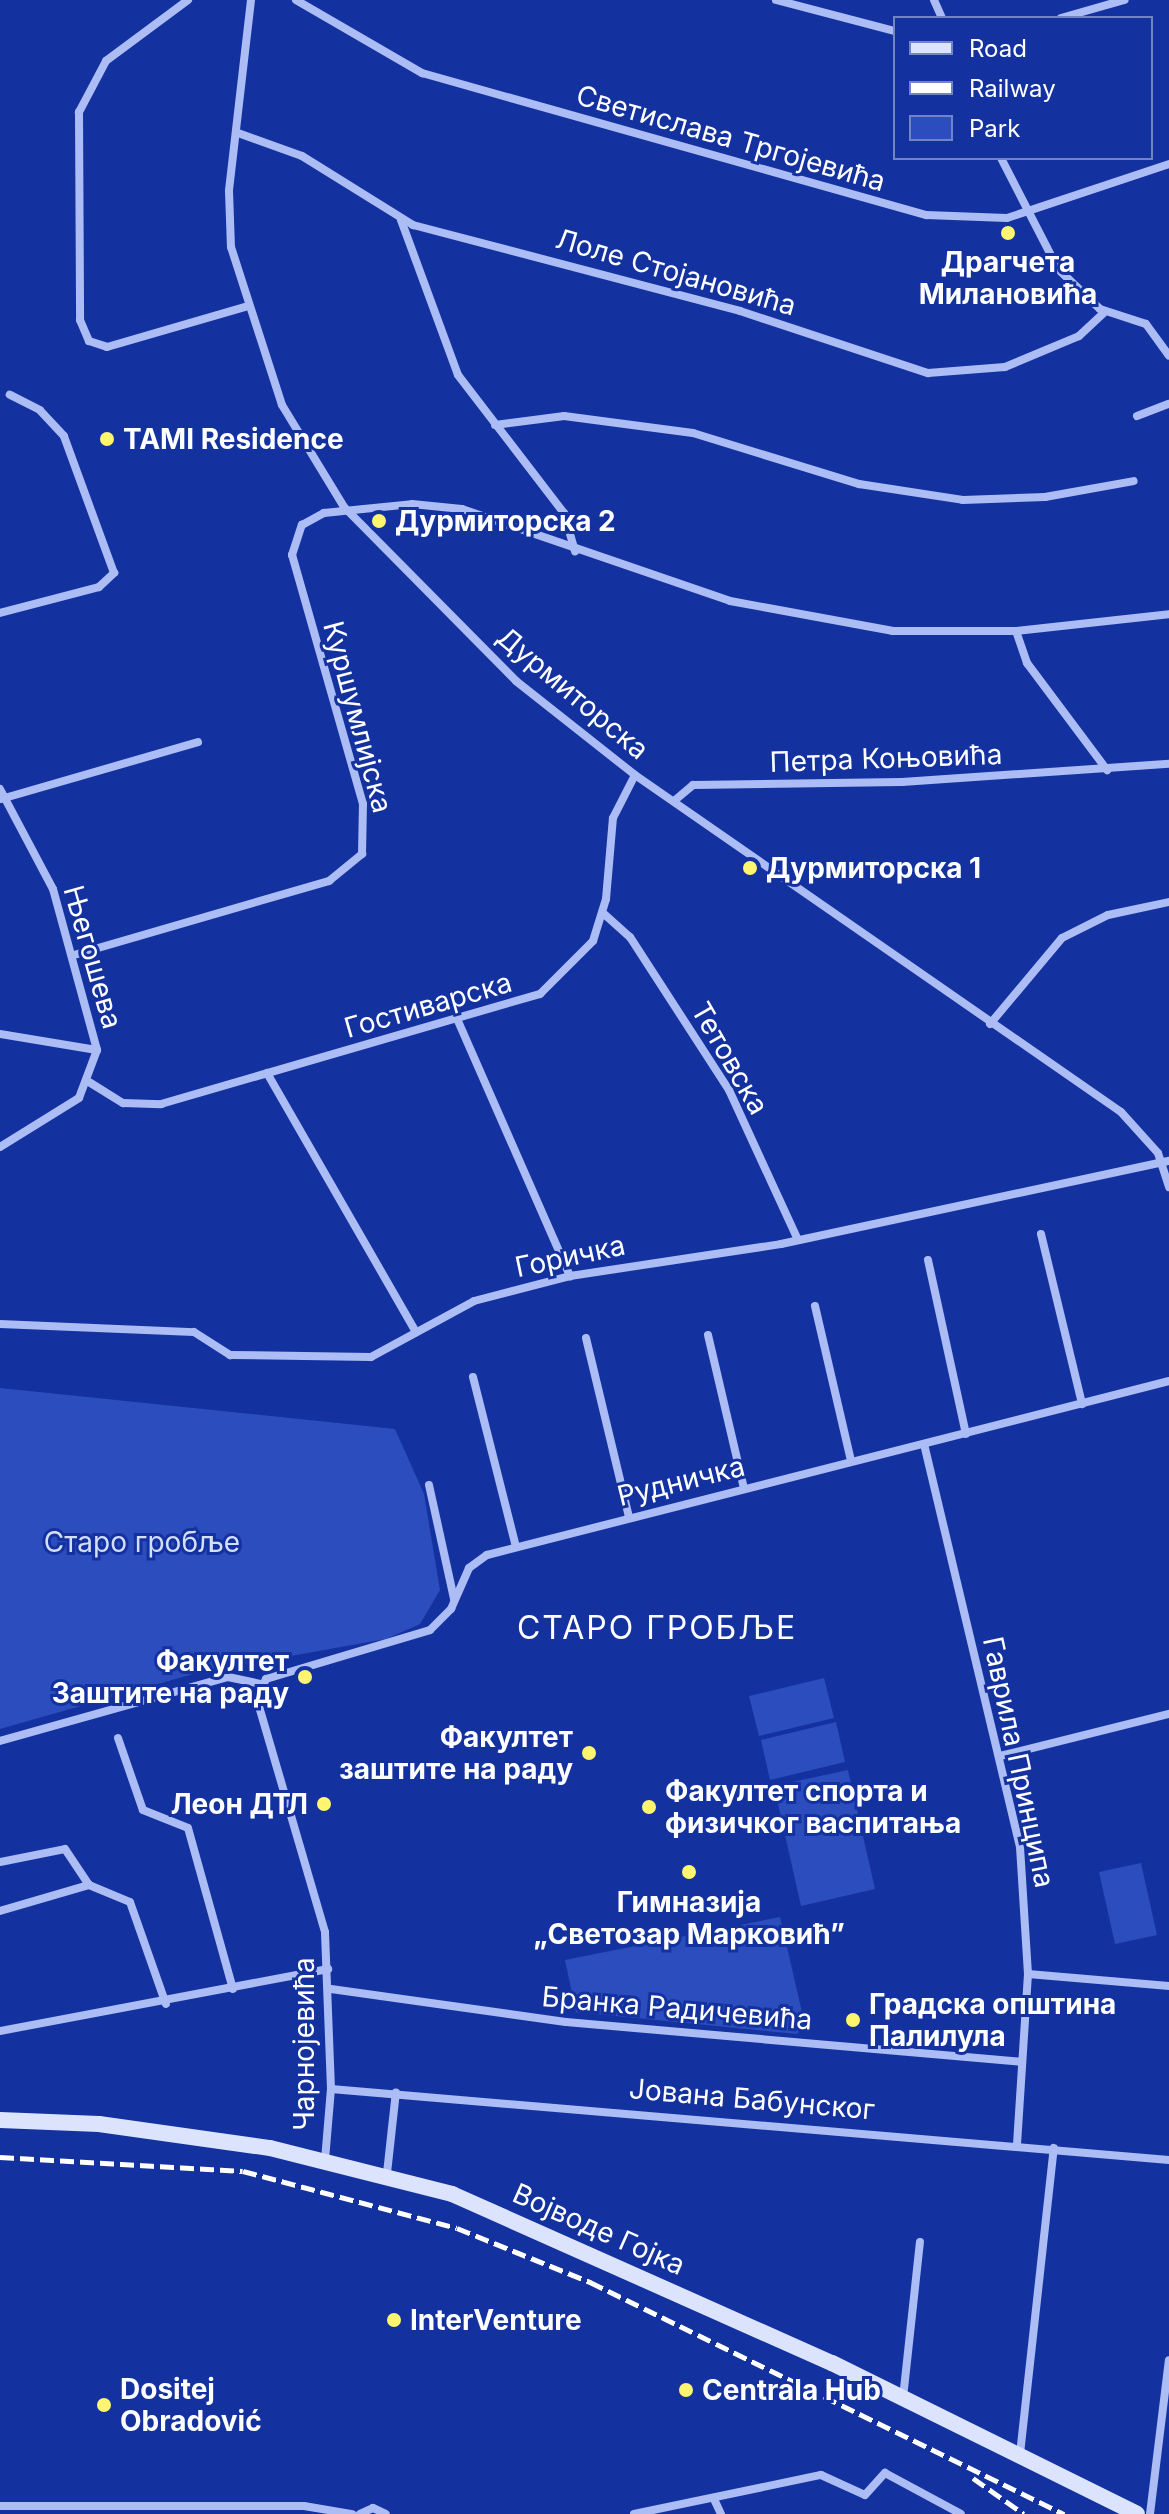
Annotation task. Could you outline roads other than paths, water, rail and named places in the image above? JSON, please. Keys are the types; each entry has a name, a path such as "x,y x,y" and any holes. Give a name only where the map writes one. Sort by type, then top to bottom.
{"street":[{"path":"188,0 106,61 79,112 80,320 89,341 107,347 245,307"},
{"name":"Дурмиторска","path":"251,0 229,219 245,307 296,434 344,507 516,681 635,775 1121,1112 1165,1162 1169,1187"},
{"name":"Светислава Тргојевића","path":"296,0 379,53 452,83 926,215 1024,214 1169,164"},
{"path":"776,0 893,30"},
{"path":"1068,16 1124,0"},
{"name":"Лоле Стојановића","path":"238,133 302,156 401,220 740,311 928,373 1005,367 1079,336 1105,312"},
{"path":"1002,160 1024,214 1058,269 1105,312 1140,320 1169,356"},
{"path":"401,220 442,341 495,425 564,513 575,551"},
{"path":"0,613 99,587 114,573 64,436 10,395"},
{"path":"1137,416 1169,404"},
{"path":"495,425 564,416 693,433 859,484 963,500 1045,497 1134,481"},
{"path":"344,507 462,509 575,551 730,601 893,631 1016,631 1169,614"},
{"name":"Куршумлијска","path":"74,955 329,881 362,854 363,804 292,550 302,525 344,507"},
{"path":"1016,631 1027,663 1107,770"},
{"path":"1,795 198,742"},
{"name":"Петра Коњовића","path":"674,801 693,785 1107,770 1169,764"},
{"name":"Гостиварска","path":"89,1082 123,1103 152,1106 458,1021 550,989 585,953 603,913 613,818 635,775"},
{"name":"Његошева","path":"0,1147 65,1112 89,1082 97,1050 74,955 53,889 1,795"},
{"path":"990,1024 1062,938 1108,915 1169,902"},
{"name":"Тетовска","path":"603,913 630,937 729,1090 798,1240"},
{"path":"458,1021 570,1276"},
{"path":"0,1034 97,1050"},
{"path":"267,1073 416,1332"},
{"name":"Горичка","path":"0,1324 194,1332 230,1355 371,1357 474,1301 570,1276 798,1240 1165,1162"},
{"path":"1041,1234 1082,1404"},
{"path":"928,1260 966,1434"},
{"path":"815,1306 851,1461"},
{"path":"708,1335 744,1488"},
{"path":"586,1338 629,1517"},
{"path":"473,1377 516,1547"},
{"name":"Рудничка","path":"260,1684 418,1637 455,1600 473,1563 516,1547 1169,1381"},
{"name":"Гаврила Принципа","path":"924,1444 1020,1847 1028,1974 1017,2143"},
{"path":"429,1485 455,1600"},
{"path":"0,1741 228,1677 260,1684"},
{"name":"Чарнојевића","path":"260,1684 257,1699 325,1932 331,1989 331,2089 325,2160"},
{"path":"1000,1756 1169,1714"},
{"path":"118,1738 143,1810 188,1828 233,1989"},
{"path":"0,1862 59,1847 89,1885 137,1909 166,2004"},
{"path":"0,1911 89,1885"},
{"path":"0,2031 166,2004 328,1969"},
{"path":"1028,1974 1169,1986"},
{"name":"Бранка Радичевића","path":"331,1989 566,2022 1021,2062"},
{"name":"Јована Бабунског","path":"331,2089 1017,2143 1169,2160"},
{"path":"387,2173 396,2092"},
{"name":"Војводе Гојка","path":"0,2120 99,2124 325,2160 387,2173 526,2223 903,2398 1137,2514"},
{"path":"1020,2454 1054,2148"},
{"path":"903,2398 920,2242"},
{"path":"1150,2514 1169,2360"},
{"path":"634,2514 821,2475 865,2495 885,2473 961,2514"},
{"path":"714,2499 721,2514"},
{"path":"47,2506 54,2514"},
{"path":"6,2509 47,2506 276,2507 352,2514"},
{"path":"269,2514 276,2507"},
{"path":"360,2514 386,2514"}],"railway":[{"path":"0,2157 243,2171 457,2228 590,2282 1064,2514"},
{"path":"973,2478 1024,2514"}],"place":[{"name":"Драгчета Милановића","path":"1008,233"},
{"name":"TAMI Residence","path":"107,439"},
{"name":"Дурмиторска 2","path":"379,521"},
{"name":"Дурмиторска 1","path":"750,868"},
{"name":"Факултет Заштите на раду","path":"305,1677"},
{"name":"Факултет заштите на раду","path":"589,1753"},
{"name":"Леон ДТЛ","path":"324,1804"},
{"name":"Факултет спорта и физичког васпитања","path":"649,1807"},
{"name":"Гимназија „Светозар Марковић”","path":"689,1872"},
{"name":"Градска општина Палилула","path":"853,2020"},
{"name":"InterVenture","path":"394,2320"},
{"name":"Centrala Hub","path":"686,2390"},
{"name":"Dositej Obradović","path":"104,2405"}],"district":[{"name":"СТАРО ГРОБЉЕ","path":"657,1628"}],"park label":[{"name":"Старо гробље","path":"142,1542"}]}
